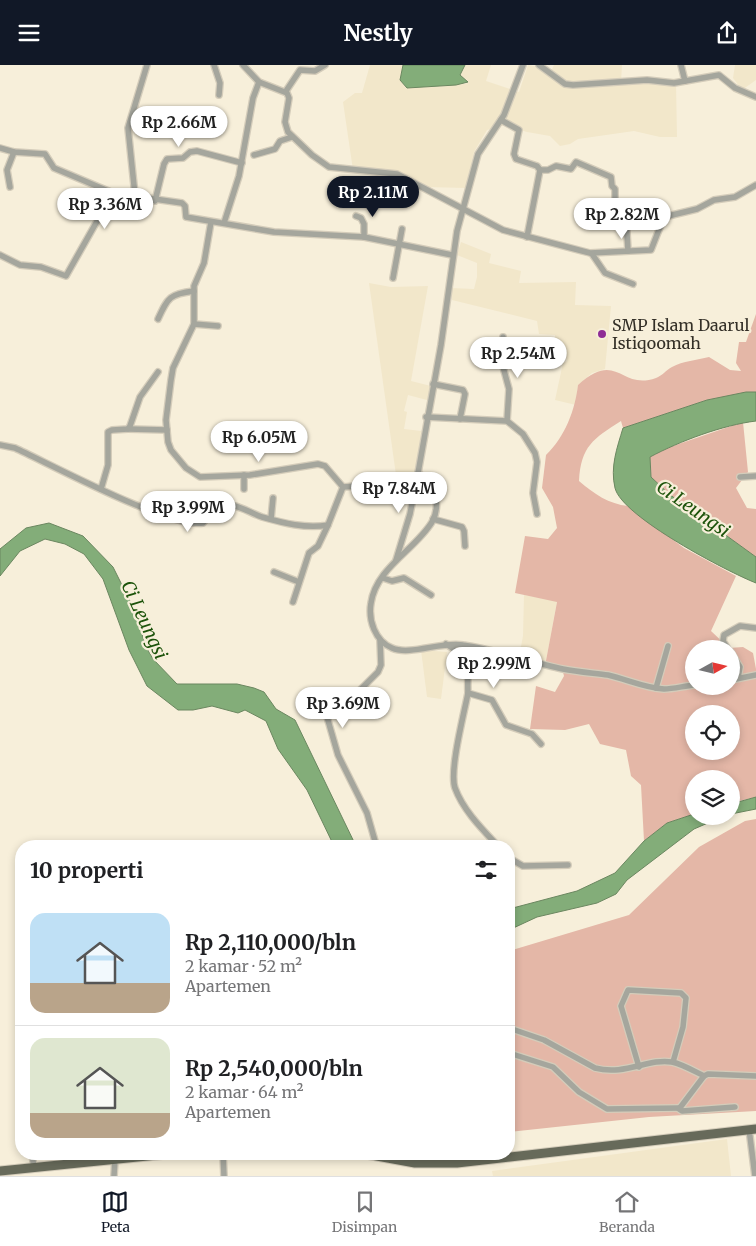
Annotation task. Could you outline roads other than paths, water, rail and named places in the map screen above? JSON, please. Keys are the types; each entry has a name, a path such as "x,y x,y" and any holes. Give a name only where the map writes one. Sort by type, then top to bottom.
{"main road":[{"path":"515,1156 752,1129"},
{"path":"0,1171 106,1160"},
{"path":"398,1160 414,1163 457,1163 483,1160"}],"street":[{"path":"135,195 128,128 147,65"},
{"path":"214,65 220,83 219,95"},
{"path":"243,65 259,82 286,91 289,98 285,122 288,131 312,155 329,167 398,175 503,229 592,253 650,250 664,217"},
{"path":"286,91 299,71 306,69 315,71 325,65"},
{"path":"396,560 410,514 414,482 418,473 426,417 434,384 452,255 478,154 507,110 523,65"},
{"path":"539,65 565,84 595,85 610,81 647,80 674,83 719,75 736,88 756,97"},
{"path":"681,65 685,81"},
{"path":"224,223 242,163 253,98 259,82"},
{"path":"500,121 519,130 514,158 537,166 540,170 548,170 556,166 571,169 574,162 588,166 611,177 612,186 615,189 614,200"},
{"path":"254,155 274,149 280,141 292,137"},
{"path":"0,148 14,152 45,154 54,168 113,193 135,195 155,201 182,203 185,206 186,217 298,235 364,237 452,255"},
{"path":"155,201 164,164 167,159 183,158 190,152 196,151 242,163"},
{"path":"10,187 7,170 14,152"},
{"path":"527,237 540,170"},
{"path":"617,215 664,217 697,209 714,200 738,196 756,185"},
{"path":"0,255 20,265 41,267 66,275 113,193"},
{"path":"356,216 362,220 364,237"},
{"path":"626,216 628,251"},
{"path":"211,222 204,263 194,291 194,324 173,368 166,409 168,442 175,456 196,476 205,478 244,475 321,464 343,487"},
{"path":"393,278 402,229"},
{"path":"592,253 605,273 633,284"},
{"path":"158,319 170,298 178,294 194,291"},
{"path":"194,324 218,326"},
{"path":"502,337 502,363 509,389 507,421"},
{"path":"128,429 133,421 140,397 158,372"},
{"path":"434,384 463,390 465,394 460,419"},
{"path":"426,417 507,421 523,434 536,457 533,489 537,514"},
{"path":"101,489 108,465 108,432 128,429 166,431"},
{"path":"0,445 7,445 138,506 189,523 203,523 215,508 226,505 239,505 271,519 292,525 328,525"},
{"path":"375,840 367,813 338,755 325,710 327,706 355,695 378,672 381,665 380,640 373,627 370,609 373,593 396,560 433,519 436,509 435,495 425,477 418,473"},
{"path":"244,475 244,489"},
{"path":"740,477 756,476"},
{"path":"343,487 414,482"},
{"path":"293,602 308,553 318,546 343,487"},
{"path":"271,519 274,498"},
{"path":"433,519 462,527 465,546"},
{"path":"274,571 299,582"},
{"path":"383,578 392,581 404,578 431,595"},
{"path":"723,640 724,635 740,626 756,627"},
{"path":"380,640 390,647 399,650 446,644 465,645 565,669 618,677 656,688 685,686"},
{"path":"446,644 464,655 468,660 468,693 453,769 454,786 461,803 493,840"},
{"path":"656,688 668,647"},
{"path":"740,679 756,675"},
{"path":"468,693 492,699 506,725 532,733 541,744"},
{"path":"515,861 523,866 568,865"},
{"path":"639,1067 621,1006 628,990 680,993 686,998 683,1027 672,1062"},
{"path":"515,1030 544,1040 595,1068 614,1071 672,1062 704,1076"},
{"path":"515,1055 553,1067 579,1092 608,1109 679,1108 682,1111 735,1107"},
{"path":"679,1108 704,1076 713,1073 756,1076"},
{"path":"752,1129 754,1176"},
{"path":"33,1160 34,1168"},
{"path":"114,1176 115,1160"},
{"path":"223,1160 224,1176"}],"place":[{"name":"SMP Islam Daarul Istiqoomah","path":"602,334"}],"water label":[{"name":"Ci Leungsi","path":"693,509"},
{"name":"Ci Leungsi","path":"144,620"}]}
